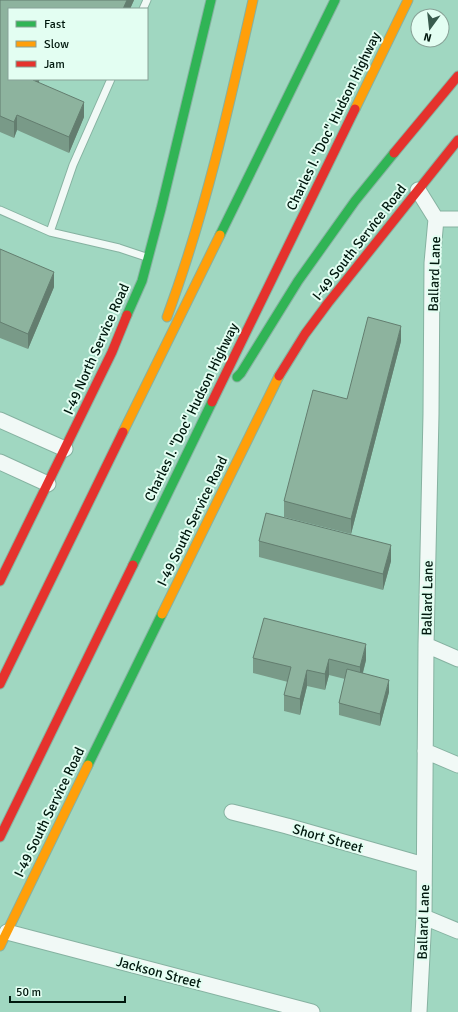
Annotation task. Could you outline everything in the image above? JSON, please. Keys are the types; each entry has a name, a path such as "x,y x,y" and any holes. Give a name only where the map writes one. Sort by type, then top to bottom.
{"main road":[{"name":"I-49 North Service Road","path":"0,581 120,335 142,281 211,0"},
{"path":"117,447 161,332 196,234 216,162 253,0"},
{"path":"0,684 336,0"},
{"name":"Charles I. \"Doc\" Hudson Highway","path":"0,837 408,0"},
{"path":"215,396 241,373 298,281 355,201 458,76"},
{"name":"I-49 South Service Road","path":"0,946 284,366 328,303 458,140"}],"street":[{"name":"Ballard Lane","path":"418,190 436,219 432,263 431,414 426,645 424,917 419,1012"},
{"path":"436,219 458,219"},
{"path":"0,420 65,449"},
{"path":"0,462 48,484"},
{"path":"426,645 458,659"},
{"path":"425,751 458,765"},
{"name":"Short Street","path":"232,812 287,826 424,866"},
{"path":"424,917 458,931"},
{"name":"Jackson Street","path":"7,932 312,1012"}],"lane":[{"path":"50,232 73,165 111,80"},
{"path":"0,210 50,232 119,248 148,257"}],"building":[{"path":"0,0 127,0 123,8 8,8 8,80 33,80 84,102 69,137 17,115 14,122 0,116"},
{"path":"0,249 54,272 28,334 0,322"},
{"path":"368,317 401,326 351,519 284,501 313,390 347,399"},
{"path":"266,513 391,545 383,574 259,541"},
{"path":"264,618 366,644 360,667 329,659 325,674 307,670 300,699 284,695 291,667 253,658"},
{"path":"347,669 389,680 380,714 339,703"}],"traffic: fast":[{"path":"127,315 142,281 161,209 211,0"},
{"path":"220,235 335,0"},
{"path":"237,377 241,373 298,281 355,201 394,153"},
{"path":"133,565 212,402"},
{"path":"88,765 162,614"}],"traffic: slow":[{"path":"167,317 181,278 205,200 253,0"},
{"path":"355,109 408,0"},
{"path":"123,432 220,235"},
{"path":"162,614 279,376"},
{"path":"0,946 88,765"}],"traffic: jam":[{"path":"394,153 458,76"},
{"path":"212,402 355,109"},
{"path":"279,376 305,334 328,303 458,140"},
{"path":"0,581 112,352 127,315"},
{"path":"0,684 123,432"},
{"path":"0,837 133,565"}]}
